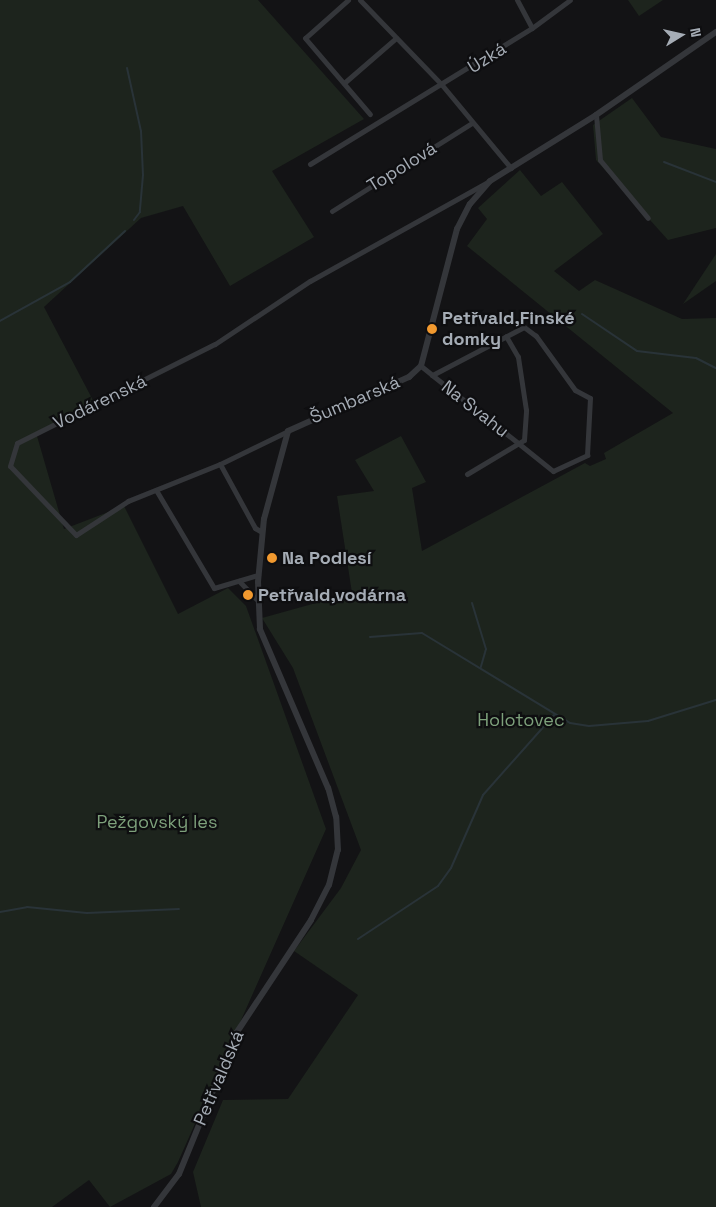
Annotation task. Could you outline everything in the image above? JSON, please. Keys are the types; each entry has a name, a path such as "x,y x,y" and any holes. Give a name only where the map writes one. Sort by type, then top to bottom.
{"street":[{"path":"348,0 305,38 370,114"},
{"path":"360,0 442,85 511,168"},
{"path":"517,0 532,28"},
{"name":"Úzká","path":"442,85 532,28 570,0"},
{"path":"421,366 457,229 470,204 490,181 596,115 716,32"},
{"path":"344,83 396,38"},
{"path":"310,164 442,85"},
{"path":"596,115 600,160 648,218"},
{"name":"Topolová","path":"332,211 472,123"},
{"name":"Vodárenská","path":"288,430 220,464 128,501 76,535 10,466 17,442 215,344 310,281 490,181"},
{"name":"Na Svahu","path":"421,366 432,375 553,471 587,455 590,398 575,390 536,336 524,327 432,375"},
{"name":"Na Svahu","path":"467,474 524,440 526,410 518,357 506,336"},
{"name":"Šumbarská","path":"260,629 258,575 262,532 288,430 409,378 421,366"},
{"path":"220,464 255,528 262,532"},
{"path":"156,490 214,588 258,575"},
{"path":"239,581 259,602"},
{"name":"Petřvaldská","path":"154,1207 179,1174 237,1032 290,952 329,885 338,850 336,816 328,788 260,629"}],"green space":[{"name":"Pežgovský les","path":"0,0 258,0 364,119 272,171 314,237 230,286 183,206 141,218 44,307 96,406 37,436 64,529 124,506 178,614 228,588 246,606 326,829 178,1162 171,1174 110,1207 89,1180 52,1207 0,1207"},
{"path":"628,0 663,0 639,16"},
{"path":"632,98 661,137 716,149 716,228 668,240 596,160 593,125"},
{"name":"Holotovec","path":"520,170 541,196 562,182 603,234 554,271 579,291 595,280 682,319 716,318 716,1207 201,1207 193,1172 223,1100 288,1099 358,995 294,951 341,888 361,850 293,668 262,618 352,593 337,496 374,491 355,460 401,436 426,482 412,488 422,551 585,463 590,466 606,459 604,453 673,413 467,246 487,219 478,208"},
{"path":"716,254 716,281 683,304"}],"waterway":[{"path":"127,68 141,131 143,175 140,212 134,220"},
{"path":"664,162 716,182"},
{"path":"0,321 70,282 125,231"},
{"path":"582,314 637,351 696,358 716,368"},
{"path":"472,603 486,649 481,667"},
{"path":"370,637 422,633 570,723 589,726 648,721 716,700"},
{"path":"358,939 438,886 451,868 483,795 554,715"},
{"path":"0,912 27,907 87,913 179,909"}],"place":[{"name":"Petřvald,Finské domky","path":"432,329"},
{"name":"Na Podlesí","path":"272,558"},
{"name":"Petřvald,vodárna","path":"248,595"}]}
